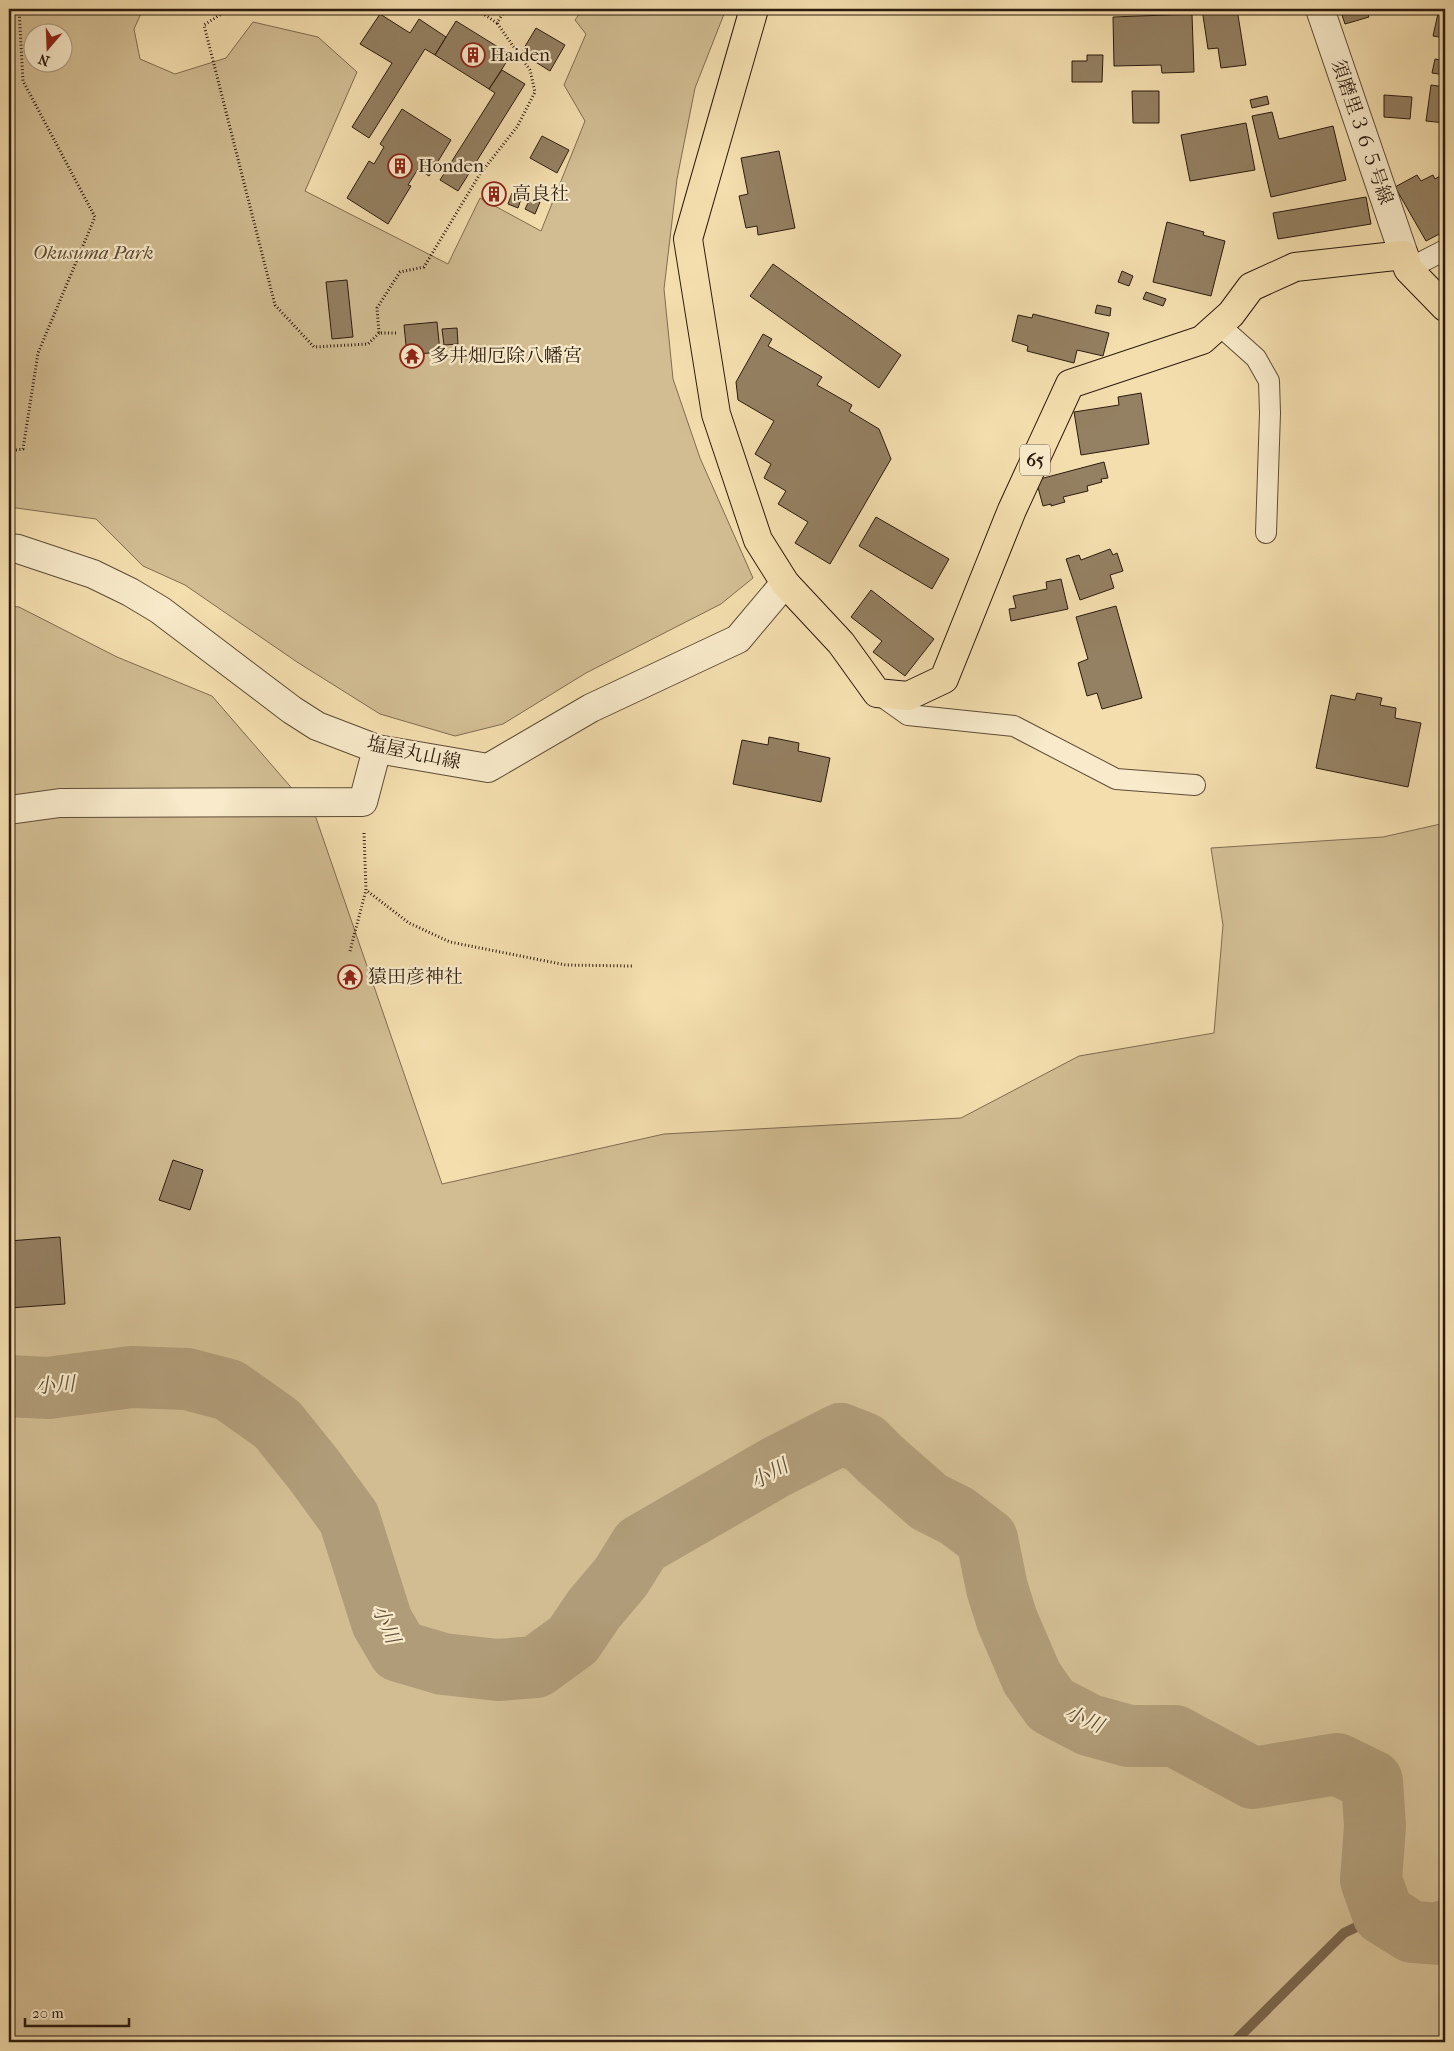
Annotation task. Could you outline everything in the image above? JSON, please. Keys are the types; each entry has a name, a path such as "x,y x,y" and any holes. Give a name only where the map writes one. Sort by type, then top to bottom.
{"main road":[{"path":"754,9 688,239 716,414 758,540 785,583 841,644 877,693"},
{"path":"1406,262 1445,307"},
{"name":"65","path":"877,693 908,696 944,679 1012,510 1070,384 1202,340 1232,314 1251,288 1295,267 1406,262"}],"street":[{"name":"須磨里３６５号線","path":"1320,9 1406,262"},
{"name":"塩屋丸山線","path":"9,548 18,549 93,574 130,592 160,610 292,710 317,726 377,749 488,768 591,708 738,639 785,583"},
{"path":"9,810 60,803 364,802 377,749"}],"lane":[{"path":"1406,262 1445,250"},
{"path":"1219,325 1256,358 1269,382 1270,413 1266,533"},
{"path":"877,693 908,715 1014,726 1116,779 1195,785"}],"path":[{"path":"9,451 23,449 38,353 95,217 22,81 19,9"},
{"path":"229,9 204,25 275,305 314,347 368,344 379,333 396,333"},
{"path":"379,333 378,308 400,272 424,267 480,174 516,127 535,92 530,70 497,24 476,9"},
{"path":"497,24 506,9"},
{"path":"350,951 366,890 364,802"},
{"path":"366,890 409,923 450,942 566,964 632,966"}],"green space":[{"name":"多井畑厄除八幡宮","path":"9,9 143,9 134,29 140,59 175,74 226,58 253,22 318,37 357,72 305,191 448,264 480,198 541,231 585,121 564,85 586,34 575,20 583,9 726,9 695,88 677,179 664,289 673,379 700,458 753,578 721,604 586,673 503,724 455,736 380,714 297,662 185,585 143,566 96,519 9,507"},
{"path":"9,606 19,607 117,657 212,696 315,815 442,1184 664,1134 961,1118 1079,1056 1214,1033 1223,925 1211,848 1383,837 1445,823 1445,2042 9,2042 9,1650 12,1647 9,1642"}],"building":[{"path":"1202,9 1237,9 1246,65 1221,68 1218,48 1208,49"},
{"path":"1340,9 1366,9 1369,17 1345,24"},
{"path":"1439,9 1445,9 1445,38 1433,36"},
{"path":"380,14 410,33 419,19 446,37 435,55 425,49 369,138 352,127 392,63 360,44"},
{"path":"1192,14 1194,72 1162,73 1161,65 1114,66 1113,17"},
{"name":"Haiden","path":"456,21 511,55 489,89 435,55"},
{"path":"536,28 565,45 550,71 521,53"},
{"path":"1087,55 1103,55 1102,82 1072,82 1072,61 1087,61"},
{"path":"1435,59 1445,61 1445,75 1432,73"},
{"path":"502,70 525,84 458,191 440,180 495,93 489,89"},
{"path":"1431,85 1445,87 1445,123 1426,121"},
{"path":"1132,91 1159,91 1159,123 1133,123"},
{"path":"1384,95 1412,97 1410,119 1384,117"},
{"path":"1267,96 1269,104 1252,108 1250,100"},
{"name":"Honden","path":"402,109 451,140 429,176 418,169 408,185 411,186 388,224 347,198 369,161 374,164 384,147 380,144"},
{"path":"1272,112 1279,139 1333,126 1346,180 1271,197 1252,116"},
{"path":"1246,123 1255,170 1190,181 1181,135"},
{"path":"542,136 569,150 557,173 530,158"},
{"path":"779,151 795,228 758,235 757,226 746,228 739,196 748,194 741,158"},
{"path":"1445,173 1445,231 1426,241 1395,187 1417,175 1421,181 1433,175 1435,179"},
{"name":"高良社","path":"490,185 503,190 498,203 485,198"},
{"path":"512,193 522,196 518,208 508,204"},
{"path":"1366,197 1371,224 1278,239 1273,213"},
{"path":"530,199 540,202 535,214 525,209"},
{"path":"1167,222 1204,232 1203,235 1225,241 1211,296 1153,282"},
{"path":"773,264 901,355 879,388 750,296"},
{"path":"1122,271 1133,276 1129,286 1118,282"},
{"path":"347,280 353,337 332,339 326,282"},
{"path":"1146,292 1166,299 1163,306 1143,299"},
{"path":"1097,305 1111,308 1110,316 1095,313"},
{"path":"1033,314 1109,333 1103,356 1077,350 1074,363 1027,351 1028,346 1012,341 1018,315 1032,318"},
{"path":"437,322 440,352 407,355 404,325"},
{"path":"457,328 458,344 444,345 442,329"},
{"path":"763,334 772,339 768,346 822,377 817,385 852,405 849,411 879,429 891,459 830,564 795,543 808,522 778,504 786,491 764,478 771,464 755,454 774,421 738,400 736,382"},
{"path":"1141,393 1149,444 1081,455 1074,412 1119,405 1118,397"},
{"path":"1104,462 1108,478 1101,479 1102,482 1087,486 1088,491 1063,497 1065,502 1043,506 1036,480"},
{"path":"876,517 949,559 932,589 859,546"},
{"path":"1110,549 1113,555 1117,553 1123,571 1110,575 1114,588 1080,600 1066,559 1079,555 1081,560"},
{"path":"1061,579 1068,609 1011,621 1009,609 1016,608 1013,596 1047,589 1046,582"},
{"path":"871,590 934,639 905,676 873,652 882,641 851,617"},
{"path":"1116,606 1142,698 1102,709 1097,693 1087,696 1078,663 1088,659 1076,617"},
{"path":"1357,693 1382,698 1380,705 1396,708 1395,718 1421,723 1408,787 1316,768 1331,695 1355,700"},
{"path":"769,737 799,743 798,751 830,758 821,802 733,784 742,740 768,745"},
{"name":"猿田彦神社","path":"344,969 357,970 355,985 342,983"},
{"path":"173,1160 203,1170 190,1210 159,1200"},
{"path":"60,1237 65,1304 9,1308 9,1241"}],"waterway":[{"name":"小川","path":"9,1386 48,1388 131,1377 187,1379 229,1390 277,1424 349,1518 382,1622 399,1651 443,1664 498,1670 536,1667 573,1640 594,1609 621,1577 641,1545 776,1467 841,1434 864,1443 929,1502 957,1516 987,1539 997,1588 1007,1620 1032,1678 1051,1705 1089,1725 1129,1736 1175,1736 1253,1778 1337,1764 1372,1781 1375,1826 1371,1880 1383,1914 1412,1932 1442,1934 1445,1931"},
{"path":"1234,2042 1344,1933 1383,1914"}],"place":[{"name":"Haiden","path":"473,55"},
{"name":"Honden","path":"400,166"},
{"name":"高良社","path":"494,194"},
{"name":"多井畑厄除八幡宮","path":"412,356"},
{"name":"猿田彦神社","path":"350,977"}],"park label":[{"name":"Okusuma Park","path":"93,253"}]}
